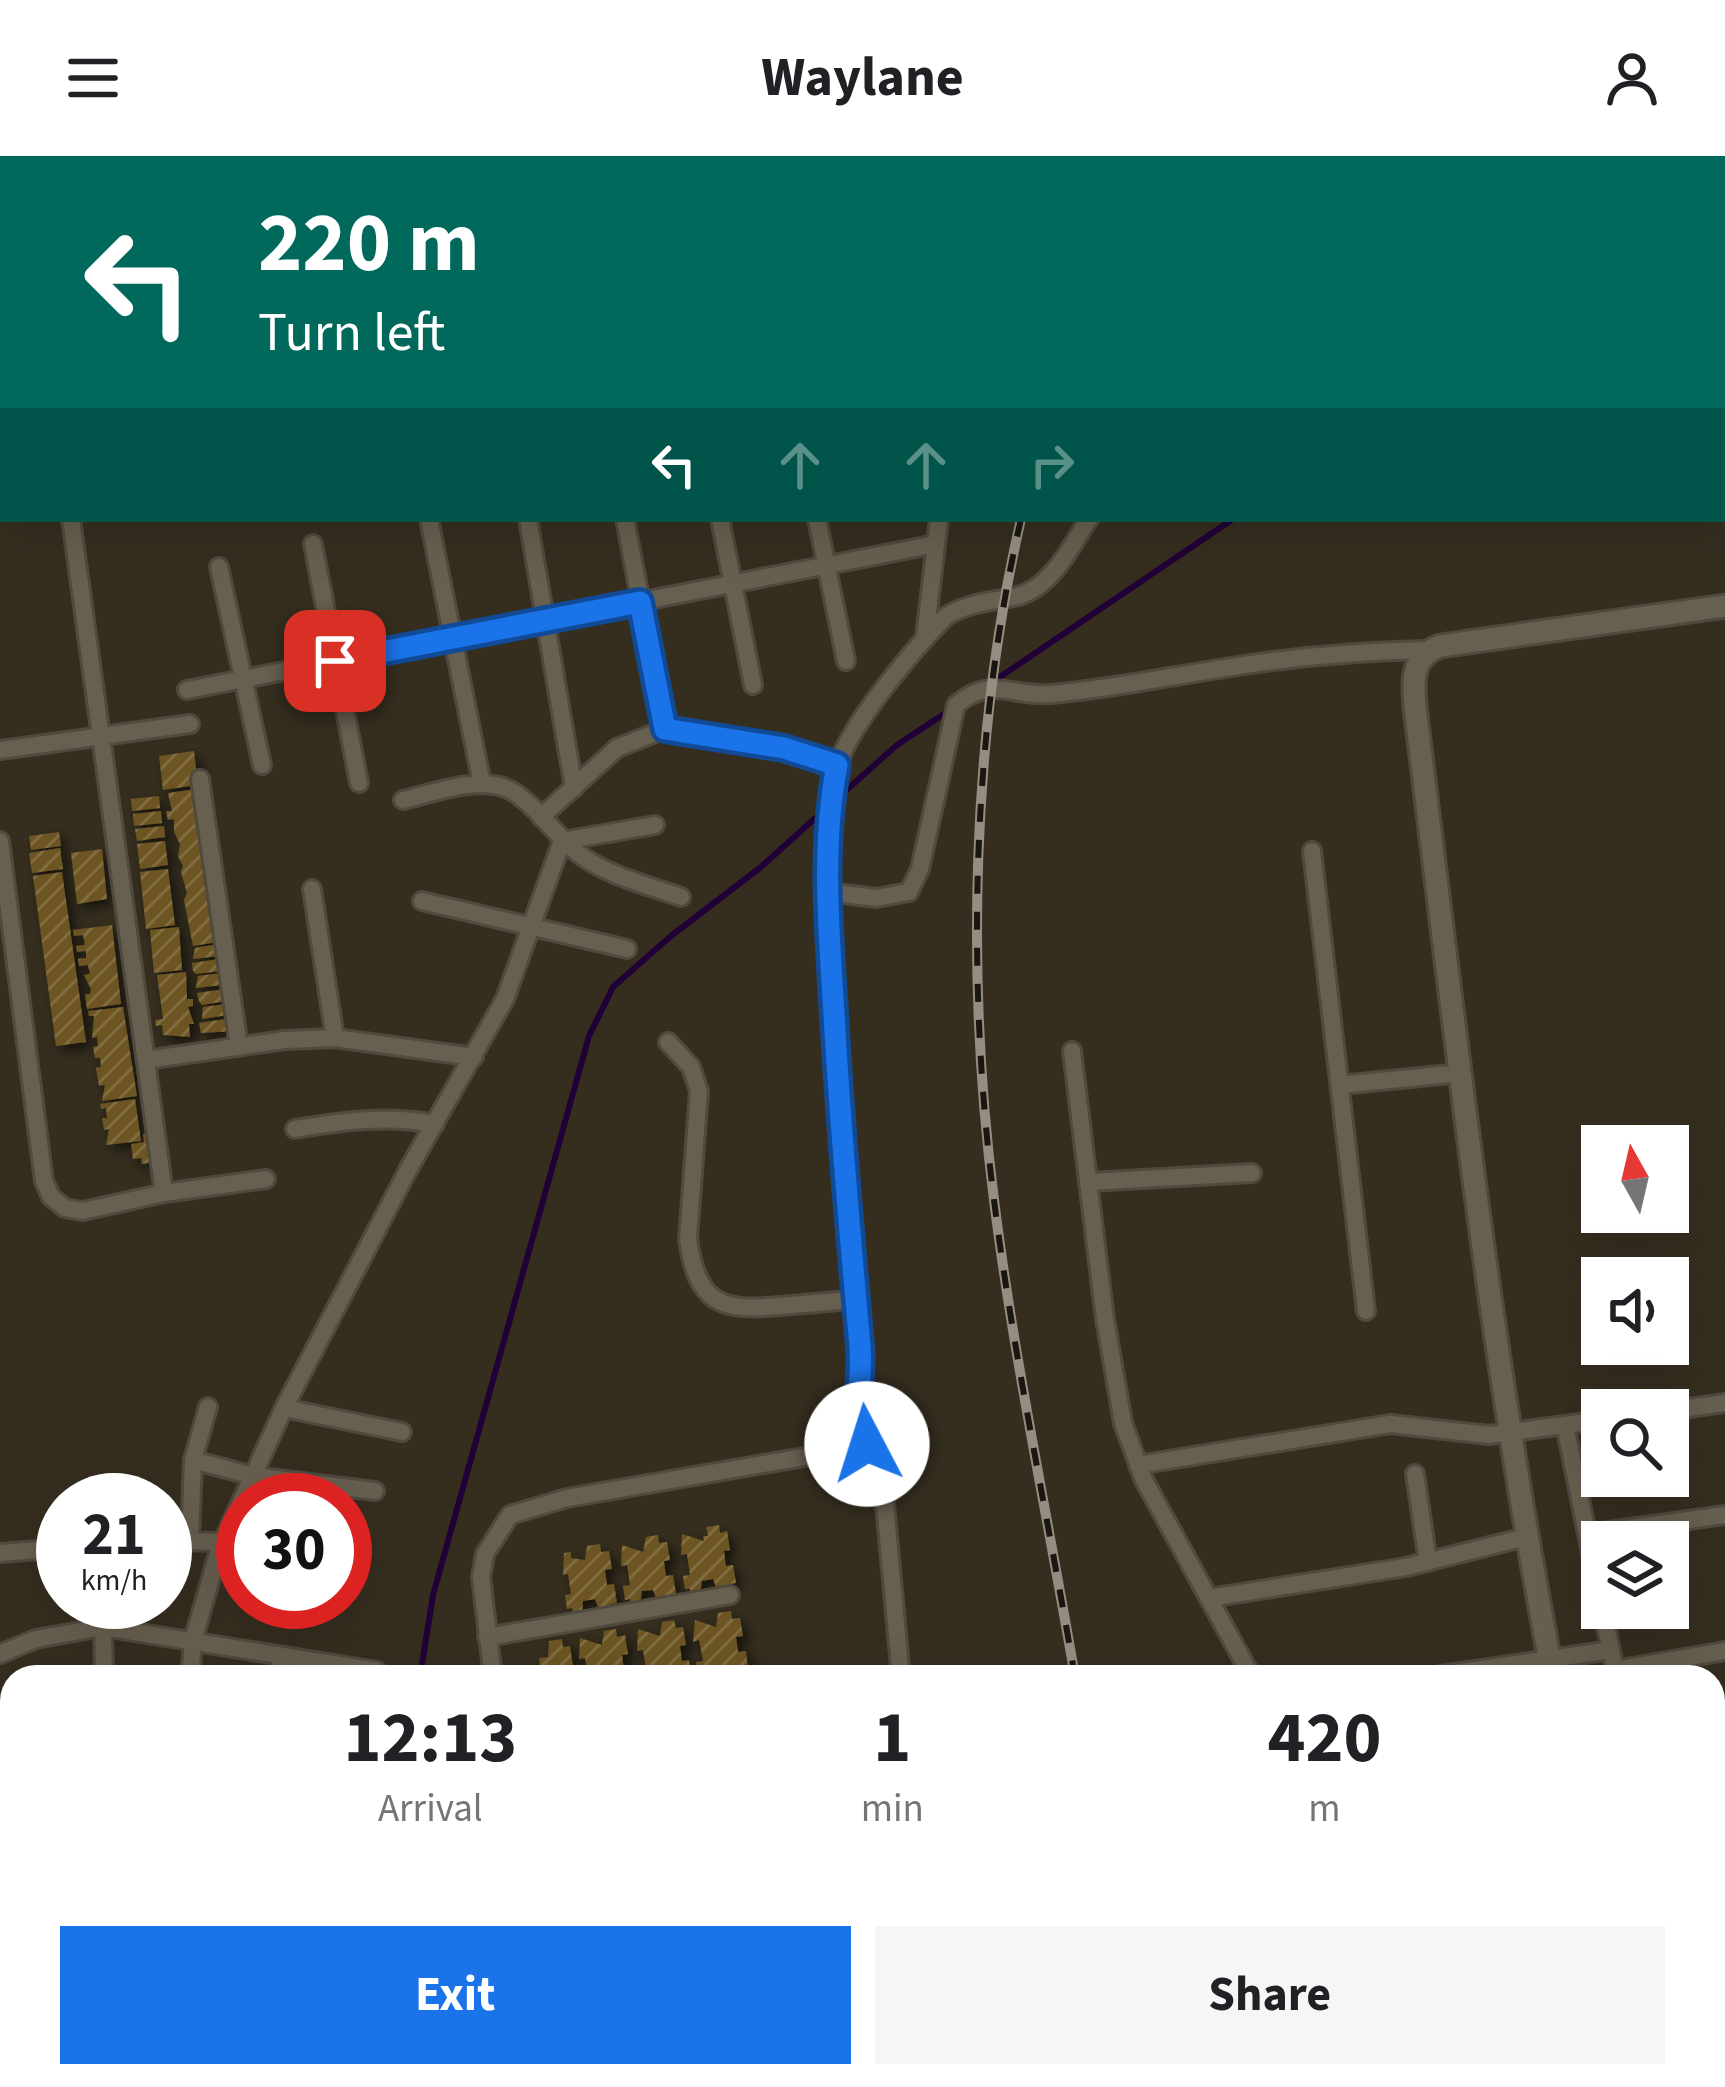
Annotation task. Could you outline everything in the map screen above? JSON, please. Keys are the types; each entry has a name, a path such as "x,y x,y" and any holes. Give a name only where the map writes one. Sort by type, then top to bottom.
{"street":[{"path":"71,522 164,1193"},
{"path":"430,522 482,784"},
{"path":"529,522 574,788"},
{"path":"626,522 665,729"},
{"path":"721,522 753,685"},
{"path":"818,522 846,662"},
{"path":"925,638 939,522"},
{"path":"492,1665 481,1577 485,1553 510,1515 567,1498 827,1453 845,1443 857,1424 863,1375 841,1129 828,892 837,765 860,725 945,617 962,606 1034,590 1087,522"},
{"path":"313,544 359,783"},
{"path":"187,690 936,544"},
{"path":"219,567 262,765"},
{"path":"828,892 876,898 909,892 920,868 956,705 973,690 988,686 1029,696 1102,690 1324,655 1427,650 1725,606"},
{"path":"1427,650 1414,669 1414,707 1510,1432 1551,1665"},
{"path":"0,750 190,724"},
{"path":"541,817 617,748 665,729 771,745 837,765"},
{"path":"200,778 239,1047"},
{"path":"403,800 482,784 505,788 521,796 562,841 607,870 681,897"},
{"path":"562,841 655,825"},
{"path":"0,841 44,1180 51,1197 65,1208 83,1211 164,1193 266,1179"},
{"path":"254,1473 284,1408 505,999 562,841"},
{"path":"1312,851 1366,1310"},
{"path":"312,890 335,1038"},
{"path":"422,901 627,949"},
{"path":"146,1060 335,1038 474,1057"},
{"path":"668,1042 691,1067 699,1091 688,1239 705,1290 722,1305 743,1310 856,1299"},
{"path":"1072,1051 1115,1389 1138,1465 1245,1665"},
{"path":"1340,1084 1461,1073"},
{"path":"295,1129 363,1118 435,1124"},
{"path":"1088,1183 1252,1174"},
{"path":"1689,1408 1725,1403"},
{"path":"192,1486 193,1460 208,1407"},
{"path":"284,1408 402,1432"},
{"path":"1138,1465 1390,1424 1472,1436 1581,1423"},
{"path":"857,1424 884,1494 900,1665"},
{"path":"1564,1425 1584,1521"},
{"path":"193,1460 242,1473"},
{"path":"1415,1474 1428,1562"},
{"path":"1677,1521 1725,1514"},
{"path":"1209,1598 1428,1562 1526,1537"},
{"path":"0,1553 36,1550"},
{"path":"191,1665 193,1641 216,1565"},
{"path":"487,1637 730,1595"},
{"path":"0,1654 36,1639 93,1629"},
{"path":"104,1629 104,1665"},
{"path":"117,1629 193,1641 270,1665"},
{"path":"1606,1629 1614,1665"},
{"path":"1562,1665 1611,1650"},
{"path":"1659,1665 1725,1651"}],"building":[{"path":"194,751 198,785 163,790 159,756"},
{"path":"196,789 218,942 193,946 180,844 174,819 168,820 166,811 172,811 168,793"},
{"path":"159,796 160,808 132,811 131,799"},
{"path":"161,811 162,823 134,826 133,814"},
{"path":"164,826 165,837 137,841 135,829"},
{"path":"59,832 61,846 31,850 29,836"},
{"path":"165,841 168,865 140,869 137,844"},
{"path":"60,848 63,869 32,873 29,853"},
{"path":"102,849 107,899 77,904 71,853"},
{"path":"168,869 175,925 146,929 140,872"},
{"path":"62,872 86,1042 56,1046 33,876"},
{"path":"112,925 121,1004 87,1009 85,994 91,989 84,975 90,974 88,965 79,966 78,959 86,958 86,951 77,952 76,946 85,945 83,935 74,936 73,930"},
{"path":"179,927 182,970 154,973 150,930"},
{"path":"218,944 219,956 193,959 195,948"},
{"path":"219,959 221,971 193,971 192,963"},
{"path":"186,972 187,999 193,999 193,1006 188,1007 194,1024 189,1024 190,1037 163,1035 162,1025 156,1026 155,1020 163,1019 157,975"},
{"path":"221,973 222,985 196,988 198,976"},
{"path":"225,989 227,1001 202,1005 199,1001 197,993"},
{"path":"226,1004 228,1015 202,1019 203,1007"},
{"path":"123,1007 137,1096 102,1101 105,1085 99,1086 94,1016 88,1011"},
{"path":"233,1018 235,1031 201,1033 199,1023"},
{"path":"135,1099 141,1141 106,1145 109,1129 104,1130 102,1118 107,1118 106,1108 101,1109 100,1104"},
{"path":"149,1133 154,1162 142,1164 141,1158 133,1159 131,1144 144,1142 143,1134"},
{"path":"719,1525 720,1533 727,1531 726,1566 733,1565 736,1583 729,1584 730,1591 718,1592 713,1579 702,1581 700,1594 691,1596 683,1576 690,1575 687,1554 681,1555 682,1534 704,1541 706,1527"},
{"path":"658,1535 659,1543 667,1542 666,1576 673,1575 676,1594 658,1603 653,1590 642,1591 640,1605 631,1606 630,1599 625,1600 623,1586 630,1585 627,1565 621,1566 622,1545 643,1552 646,1537"},
{"path":"600,1544 601,1552 609,1551 612,1569 605,1570 607,1585 614,1584 617,1603 600,1612 595,1599 583,1601 582,1614 573,1615 572,1608 567,1609 565,1595 571,1594 568,1574 563,1575 564,1553 585,1560 587,1546"},
{"path":"731,1611 732,1619 740,1618 743,1636 736,1637 738,1652 746,1651 748,1665 696,1665 703,1661 699,1640 693,1642 695,1620 716,1627 718,1613"},
{"path":"674,1620 676,1628 683,1627 682,1661 689,1660 690,1665 645,1665 643,1650 637,1651 638,1629 660,1636 662,1622"},
{"path":"616,1629 617,1637 625,1635 628,1654 622,1655 623,1665 586,1665 585,1658 579,1659 580,1638 602,1645 604,1631"},
{"path":"562,1639 563,1647 570,1646 573,1665 540,1665 539,1658 548,1657 549,1641"}],"waterway":[{"path":"991,683 1229,522"},
{"path":"833,802 897,745 950,710"},
{"path":"422,1665 433,1595 589,1036 613,987 823,811"}],"railway":[{"path":"1020,522 1004,602 983,772 978,858 979,1031 1002,1260 1073,1665"}],"route":[{"path":"335,661 640,602 665,729 757,742 837,765 828,853 830,937 863,1375 857,1424 867,1444"}]}
